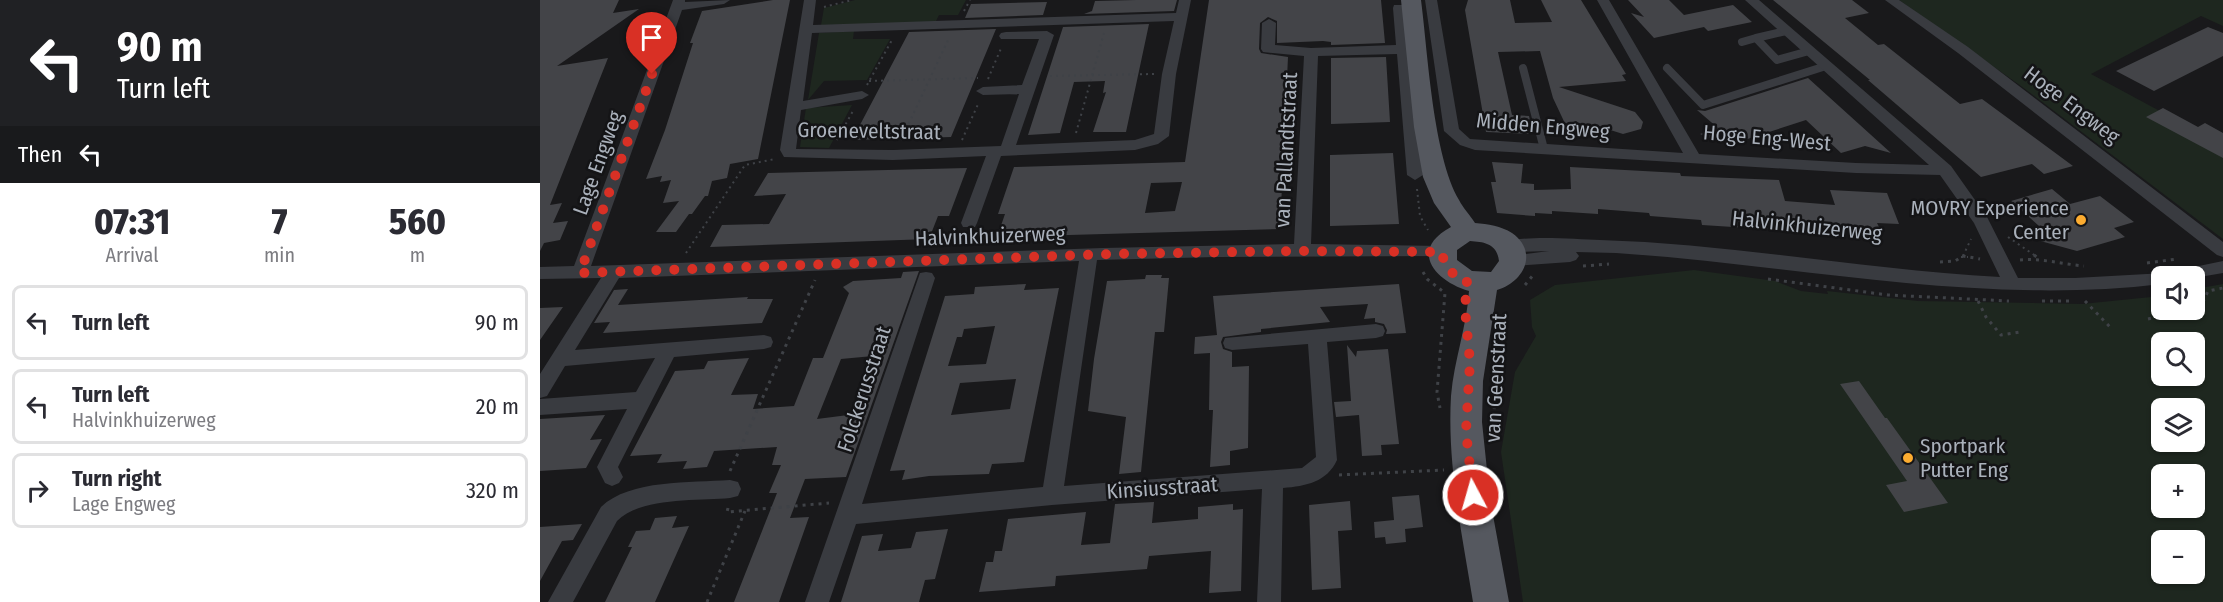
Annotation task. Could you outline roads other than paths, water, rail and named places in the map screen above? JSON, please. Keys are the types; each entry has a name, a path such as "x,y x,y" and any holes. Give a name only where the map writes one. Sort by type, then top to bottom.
{"main road":[{"path":"1405,4 1409,49 1426,127 1425,153 1430,202 1438,224 1447,238 1443,262 1450,271 1475,281 1502,277 1511,270 1512,253 1490,233 1447,238"},
{"name":"van Geenstraat","path":"1475,281 1483,300 1484,355 1466,431 1473,495 1491,602"}],"street":[{"path":"678,4 724,0"},
{"name":"Groeneveltstraat","path":"809,5 789,153 893,155 1135,145 1154,141 1161,136 1169,74 1185,0"},
{"name":"Midden Engweg","path":"1431,0 1452,131 1465,142 1475,145 1694,158"},
{"name":"Hoge Eng-West","path":"1603,0 1694,158 1945,170"},
{"path":"1751,0 1945,170 1981,221 2013,285"},
{"name":"Hoge Engweg","path":"1891,0 1963,50 2223,251"},
{"name":"Lage Engweg","path":"580,273 678,4"},
{"path":"806,29 1181,17"},
{"path":"969,223 1031,83 1053,21"},
{"name":"van Pallandtstraat","path":"1269,23 1268,50 1311,52 1409,49"},
{"path":"1006,36 1047,35"},
{"path":"1409,49 1415,175"},
{"name":"van Pallandtstraat","path":"1302,251 1311,52"},
{"path":"986,84 1031,83"},
{"name":"Groeneveltstraat","path":"796,106 865,88"},
{"name":"Halvinkhuizerweg","path":"540,273 1089,255 1302,251 1447,238"},
{"name":"Halvinkhuizerweg","path":"1512,253 1641,249 1858,272 2013,285 2042,286 2151,279"},
{"path":"1052,496 1089,255"},
{"path":"2205,270 2223,267"},
{"path":"540,390 614,272"},
{"name":"Folckerusstraat","path":"817,602 926,278"},
{"path":"1232,343 1376,331"},
{"name":"Kinsiusstraat","path":"850,508 1304,477 1317,471 1327,460 1317,336"},
{"path":"560,359 764,342"},
{"path":"560,602 609,514 618,490 608,467 668,351"},
{"path":"540,407 641,400"},
{"path":"1269,602 1273,480"},
{"path":"618,490 636,497 726,489"}],"lane":[{"path":"1742,42 1786,31"},
{"path":"1756,38 1777,60 1809,51"},
{"path":"1667,68 1703,105 1826,66"},
{"path":"1523,68 1544,149"}],"place":[{"name":"MOVRY Experience Center","path":"2081,220"},
{"name":"Sportpark Putter Eng","path":"1908,458"}]}
